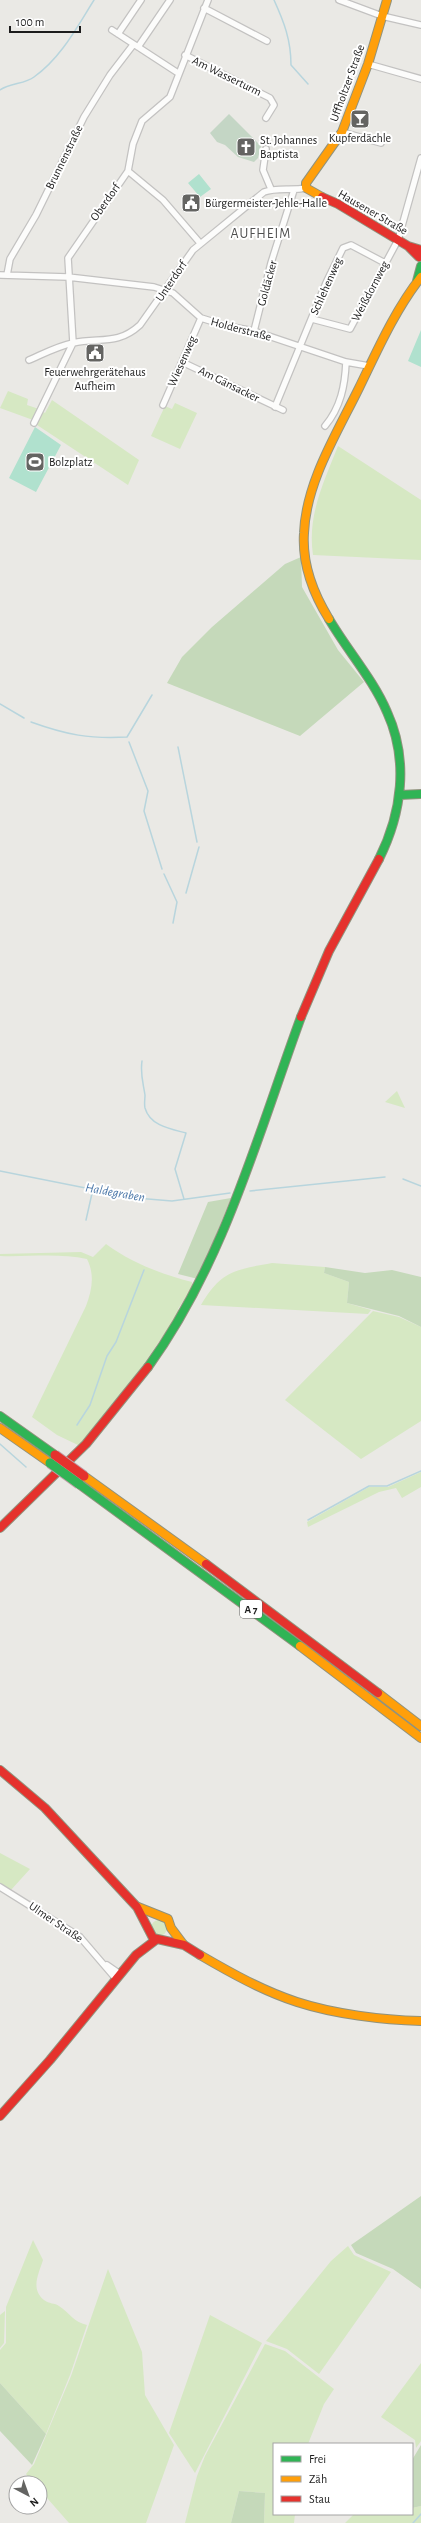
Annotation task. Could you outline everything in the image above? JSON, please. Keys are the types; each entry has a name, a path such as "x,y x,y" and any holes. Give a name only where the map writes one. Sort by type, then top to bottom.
{"main road":[{"name":"Uffholtzer Straße","path":"306,188 306,183 342,132 368,64 387,0"},
{"name":"Hausener Straße","path":"306,188 312,193 368,221 408,246 421,258"},
{"path":"0,1528 46,1485 105,1424 140,1380 190,1301 229,1216 298,1021 321,968 383,849 400,795 401,761 398,740 389,711 374,684 326,615 312,586 303,548 308,500 315,479 369,366 419,279 421,258"},
{"path":"400,795 421,794"},
{"name":"A 7","path":"0,1416 52,1459 421,1738"},
{"name":"A 7","path":"0,1428 52,1459"},
{"name":"A 7","path":"81,1480 273,1613 421,1726"},
{"path":"0,1770 45,1808 137,1907 147,1928 160,1939 184,1944"},
{"path":"137,1907 168,1919 171,1928 184,1944 233,1974 297,2002 357,2016 383,2020 421,2021"},
{"path":"136,1955 151,1919 158,1916"},
{"path":"0,2116 50,2060 136,1955 160,1939 171,1928"}],"street":[{"path":"118,34 141,0"},
{"name":"Brunnenstraße","path":"7,275 10,259 36,215 84,117 110,75 135,46 170,0"},
{"name":"Oberdorf","path":"73,343 67,264 72,250 128,170 133,144 142,121 170,97 184,55 208,0"},
{"path":"339,0 382,16 421,25"},
{"path":"204,8 267,41"},
{"path":"112,30 178,73"},
{"name":"Am Wasserturm","path":"184,55 270,98 274,105 266,118"},
{"path":"368,64 421,79"},
{"path":"342,132 381,143"},
{"path":"266,149 264,170 271,189 294,190 306,188"},
{"name":"Weißdornweg","path":"312,319 350,329 398,240 421,158"},
{"path":"128,170 163,200 200,243"},
{"name":"Unterdorf","path":"29,360 73,343 117,339 127,336 140,325 185,259 200,243 258,195 271,189"},
{"name":"Goldäcker","path":"254,331 272,263 294,190"},
{"name":"Schlehenweg","path":"301,346 326,283 343,248 351,245 385,263"},
{"name":"Holderstraße","path":"0,275 68,277 139,283 173,293 201,318 227,326 254,331 346,362 369,366"},
{"name":"Wiesenweg","path":"163,405 201,318"},
{"path":"34,423 73,343"},
{"path":"275,407 301,346"},
{"name":"Am Gänsacker","path":"182,362 283,410"},
{"path":"325,426 331,419 345,387 346,362"},
{"name":"Ulmer Straße","path":"0,1887 68,1927 118,1976"}],"green space":[{"path":"229,114 261,146 258,158 254,162 238,157 225,145 217,142 210,133"},
{"path":"199,174 211,189 200,197 188,183"},
{"path":"421,330 421,367 408,361"},
{"path":"8,391 28,399 27,405 39,409 33,420 0,408"},
{"path":"52,400 139,460 128,485 34,423 40,410 45,413"},
{"path":"175,403 197,413 180,449 151,436 165,406 172,409"},
{"name":"Bolzplatz","path":"35,427 61,445 36,492 9,478"},
{"path":"338,446 421,500 421,560 313,555 312,526 315,512 322,486"},
{"path":"301,557 302,587 338,650 364,682 300,736 167,683 182,657 212,627 285,564"},
{"path":"397,1091 405,1108 385,1102"},
{"path":"231,1198 198,1279 178,1274 208,1202"},
{"path":"106,1244 136,1262 192,1282 193,1286 178,1309 180,1311 128,1387 80,1446 57,1435 32,1417 86,1306 92,1282 90,1265 87,1259 77,1257 0,1256 0,1254 81,1252 93,1257"},
{"path":"272,1263 325,1267 324,1273 349,1282 347,1303 371,1310 368,1314 201,1305 215,1285 230,1274 238,1270"},
{"path":"325,1267 365,1273 392,1270 421,1277 421,1327 399,1316 347,1303 349,1282 324,1273"},
{"path":"373,1311 399,1317 421,1327 421,1421 361,1459 285,1400"},
{"path":"421,1472 421,1487 402,1498 396,1488 379,1492 308,1527 307,1522 369,1487 388,1487"},
{"path":"0,1853 30,1869 11,1890 0,1885"},
{"path":"159,1920 165,1922 167,1928 165,1934 159,1936 153,1934 151,1928 153,1922"},
{"path":"421,2196 421,2289 393,2269 356,2253 351,2245"},
{"path":"33,2240 43,2260 36,2286 40,2296 44,2300 59,2306 78,2322 87,2325 70,2375 46,2434 0,2383 0,2350 6,2343 6,2307"},
{"path":"348,2246 354,2255 391,2272 319,2374 287,2349 266,2341 331,2261"},
{"path":"108,2269 142,2352 145,2395 174,2445 146,2523 69,2523 48,2499 48,2475 26,2474 34,2464 71,2376"},
{"path":"5,2311 4,2343 0,2348 0,2315"},
{"path":"210,2315 262,2343 195,2473 169,2433"},
{"path":"265,2344 285,2351 334,2389 324,2404 308,2443 273,2443 273,2515 295,2515 294,2523 264,2523 265,2493 239,2491 231,2523 185,2523 197,2476 205,2456"},
{"path":"421,2363 421,2441 416,2448 415,2440 381,2417"},
{"path":"0,2383 46,2434 32,2465 0,2431"},
{"path":"421,2445 421,2506 413,2508 413,2458"},
{"path":"239,2491 265,2493 264,2523 231,2523"},
{"path":"421,2506 421,2523 345,2523 353,2515 413,2515 413,2508"}],"waterway":[{"path":"0,90 30,79 44,69 68,42 94,0"},
{"path":"274,0 286,31 290,47 291,65 308,84"},
{"path":"31,722 67,733 89,737 127,737 152,695"},
{"path":"0,704 24,718"},
{"path":"129,742 148,791 144,811 162,869"},
{"path":"178,747 197,842"},
{"path":"186,893 199,847"},
{"path":"164,874 177,902 173,923"},
{"path":"142,1061 141,1066 145,1106 151,1119 162,1126 186,1133 175,1169 184,1199"},
{"name":"Haldegraben","path":"0,1171 136,1198 172,1201 230,1193"},
{"name":"Haldegraben","path":"250,1191 385,1177"},
{"name":"Haldegraben","path":"403,1179 421,1186"},
{"path":"86,1220 93,1189"},
{"path":"77,1425 90,1405 107,1356 116,1342 144,1270"},
{"path":"0,1444 26,1467"},
{"path":"308,1520 369,1486 387,1486 421,1471"},
{"path":"413,2523 421,2514"}],"traffic: fast":[{"path":"417,281 421,266"},
{"path":"329,619 375,688 394,730 398,749 400,786 397,805 393,823 379,859"},
{"path":"400,795 421,794"},
{"path":"148,1367 175,1327 198,1285 218,1242 253,1153 301,1017"},
{"path":"0,1416 55,1455"},
{"path":"50,1463 79,1484"},
{"path":"79,1484 300,1646"}],"traffic: slow":[{"path":"322,197 306,188 306,183 342,132 368,64 387,0"},
{"path":"329,619 318,599 310,578 305,555 304,533 310,495 332,440 380,345 403,303 421,277"},
{"path":"0,1428 50,1463"},
{"path":"84,1476 206,1564"},
{"path":"300,1646 421,1738"},
{"path":"378,1693 421,1726"},
{"path":"138,1907 168,1919 171,1928 183,1944"},
{"path":"200,1955 235,1975 284,1998 297,2002 326,2010 358,2016 421,2021"}],"traffic: jam":[{"path":"322,197 338,204 408,246 421,250"},
{"path":"409,247 419,257"},
{"path":"301,1017 329,951 379,859"},
{"path":"0,1528 86,1444 148,1367"},
{"path":"55,1455 84,1476"},
{"path":"206,1564 378,1693"},
{"path":"0,1770 45,1808 137,1907 153,1938 184,1945 200,1955"},
{"path":"0,2116 50,2060 136,1955 157,1939"}],"place":[{"name":"Kupferdächle","path":"360,119"},
{"name":"St. Johannes Baptista","path":"246,147"},
{"name":"Bürgermeister-Jehle-Halle","path":"191,203"},
{"name":"Feuerwehrgerätehaus Aufheim","path":"95,353"},
{"name":"Bolzplatz","path":"35,462"}],"district":[{"name":"AUFHEIM","path":"261,234"}]}
